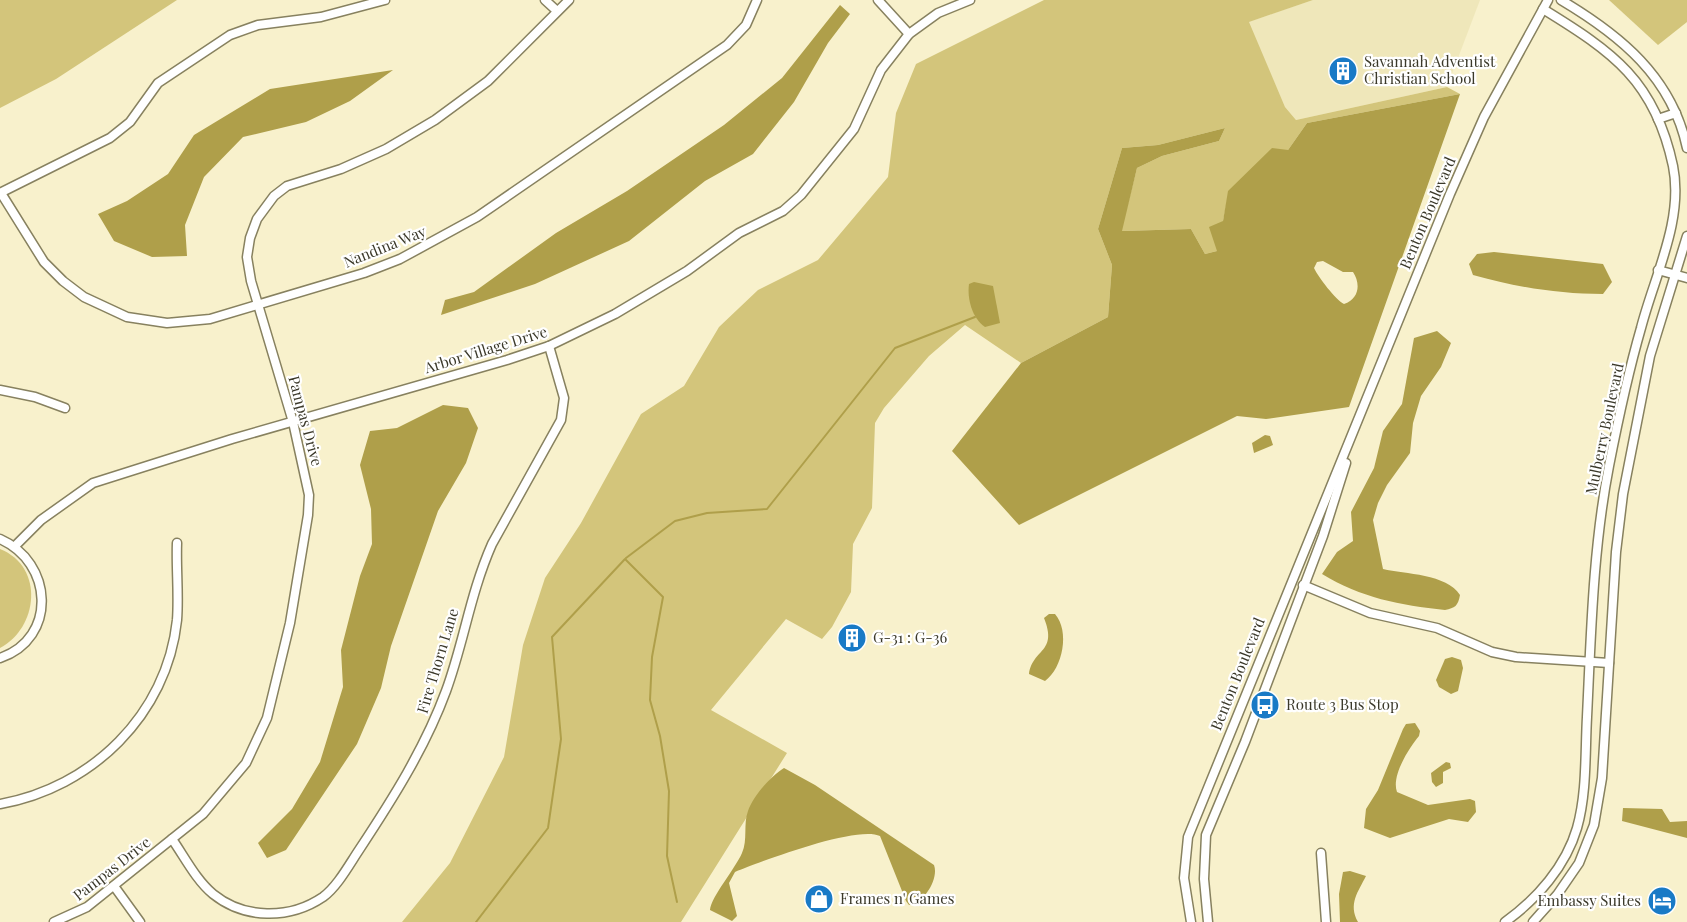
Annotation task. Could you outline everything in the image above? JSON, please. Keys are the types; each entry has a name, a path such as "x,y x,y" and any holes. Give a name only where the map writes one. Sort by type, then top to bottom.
{"street":[{"path":"0,193 110,138 130,122 158,82 230,35 258,25 321,17 385,0"},
{"path":"544,0 557,11"},
{"name":"Pampas Drive","path":"54,922 87,907 203,814 246,763 268,713 290,623 308,515 305,472 293,422 258,305 247,257 257,219 274,196 287,186 340,169 386,149 436,119 488,81 569,0"},
{"name":"Nandina Way","path":"0,193 21,230 54,273 84,297 127,317 170,322 210,319 400,259 477,217 727,45 746,25 758,0"},
{"path":"878,0 909,34"},
{"name":"Arbor Village Drive","path":"15,546 41,520 93,483 549,346 615,314 687,271 739,233 783,211 854,129 881,70 909,34 951,6 969,0"},
{"name":"Benton Boulevard","path":"1191,922 1184,878 1188,837 1350,444 1384,354 1458,174 1507,73 1548,0"},
{"path":"1561,0 1598,22 1624,42 1650,69 1676,113 1687,148"},
{"name":"Mulberry Boulevard","path":"1505,922 1536,896 1564,858 1576,831 1582,801 1593,604 1609,466 1640,332 1671,232 1675,184 1669,150 1658,119 1633,76 1615,58 1543,9"},
{"path":"1658,119 1676,113"},
{"name":"Mulberry Boulevard","path":"1533,922 1557,895 1579,863 1594,825 1602,778 1616,552 1623,494 1645,377 1687,236"},
{"path":"1658,270 1687,278"},
{"name":"Fire Thorn Lane","path":"172,839 212,893 235,908 258,914 282,918 324,897 341,876 388,806 429,733 446,690 478,575 492,544 561,420 564,398 549,346"},
{"path":"0,390 35,397 65,408"},
{"name":"Benton Boulevard","path":"1208,922 1204,879 1206,835 1245,742 1343,478 1350,444"},
{"path":"0,539 15,546 30,561 38,575 42,591 42,608 30,637 19,648 0,658"},
{"path":"0,804 25,800 90,769 116,746 152,697 170,653 177,620 177,543"},
{"path":"1303,585 1370,614 1437,628 1492,652 1516,657 1609,663"},
{"path":"1321,854 1326,922"},
{"path":"114,886 140,922"}],"shaded area":[{"path":"0,0 177,0 56,79 0,108"},
{"path":"1044,0 1313,0 1249,22 1285,107 1296,120 1447,87 1460,94 1307,123 1288,150 1229,191 1217,251 1205,254 1191,229 1121,231 1137,168 1162,156 1219,141 1225,128 1158,145 1122,148 1098,229 1112,265 1108,317 1021,363 965,325 929,356 884,408 875,423 872,508 853,544 851,592 832,627 822,639 786,619 711,710 787,753 681,922 402,922 450,863 504,757 523,645 545,578 581,523 641,414 684,386 719,327 758,290 818,260 888,177 896,113 916,64"},
{"path":"1313,0 1480,0 1447,87 1296,120 1285,107 1248,22"},
{"path":"1609,0 1687,0 1687,22 1658,45"},
{"path":"840,5 850,14 828,43 794,102 753,154 705,181 629,241 535,284 441,315 445,300 474,292 556,233 627,191 724,125 782,78"},
{"path":"393,70 350,101 306,122 243,137 204,177 185,225 187,256 152,257 114,241 98,214 127,201 168,174 194,135 270,89"},
{"path":"1460,94 1349,407 1266,419 1237,416 1019,525 952,451 1021,363 1108,317 1112,265 1098,229 1122,148 1158,145 1225,128 1219,141 1162,156 1137,168 1122,231 1191,229 1205,254 1217,251 1209,227 1223,221 1228,191 1272,148 1288,150 1307,123","holes":["1323,261 1343,272 1353,272 1358,286 1353,299 1344,304 1336,298 1314,268 1317,262"]},
{"path":"1494,252 1603,264 1612,282 1603,294 1586,294 1537,289 1473,275 1469,264 1477,254"},
{"path":"974,282 993,286 1000,323 985,327 977,319 971,308 969,296 969,284"},
{"path":"1437,331 1451,343 1441,367 1421,396 1413,423 1410,453 1387,485 1373,520 1383,569 1436,579 1454,588 1460,595 1458,602 1454,607 1445,610 1412,606 1366,595 1322,574 1337,552 1353,541 1351,512 1374,468 1383,431 1402,404 1414,338"},
{"path":"443,405 468,408 478,428 466,463 438,511 391,646 381,688 357,744 286,850 267,858 258,843 292,809 320,762 343,687 341,650 360,576 372,544 371,509 360,465 370,431 397,428"},
{"path":"1265,435 1270,436 1273,445 1254,453 1252,443"},
{"path":"0,549 14,558 24,569 30,583 31,598 29,613 22,627 13,639 0,648"},
{"path":"1049,614 1055,614 1060,621 1063,639 1060,659 1045,681 1029,674 1031,666 1048,638 1044,618"},
{"path":"1452,657 1461,660 1463,668 1458,691 1451,694 1439,687 1436,680 1445,659"},
{"path":"1415,723 1420,731 1419,736 1399,770 1396,778 1397,792 1428,805 1470,799 1475,801 1476,812 1468,822 1449,819 1390,838 1364,828 1366,809 1378,790 1403,729 1406,724"},
{"path":"1446,762 1450,763 1451,768 1443,772 1443,783 1436,787 1432,782 1431,773"},
{"path":"784,768 815,785 934,865 933,883 925,895 909,905 880,836 851,835 809,846 735,872 729,883 737,916 732,921 710,910 714,898 742,853 750,805 763,787"},
{"path":"1623,808 1662,809 1670,822 1687,821 1687,838 1622,821"},
{"path":"1350,871 1366,876 1354,904 1358,922 1340,922 1339,894 1343,872"}],"waterway":[{"path":"626,558 675,521 707,513 767,509 895,348 975,317"},
{"path":"476,922 548,828 561,739 552,637 625,559 663,597 652,657 650,700 660,736 669,791 667,856 677,902"}],"place":[{"name":"Savannah Adventist Christian School","path":"1343,71"},
{"name":"G-31 : G-36","path":"852,638"},
{"name":"Route 3 Bus Stop","path":"1265,705"},
{"name":"Frames n' Games","path":"819,899"},
{"name":"Embassy Suites","path":"1662,901"}]}
